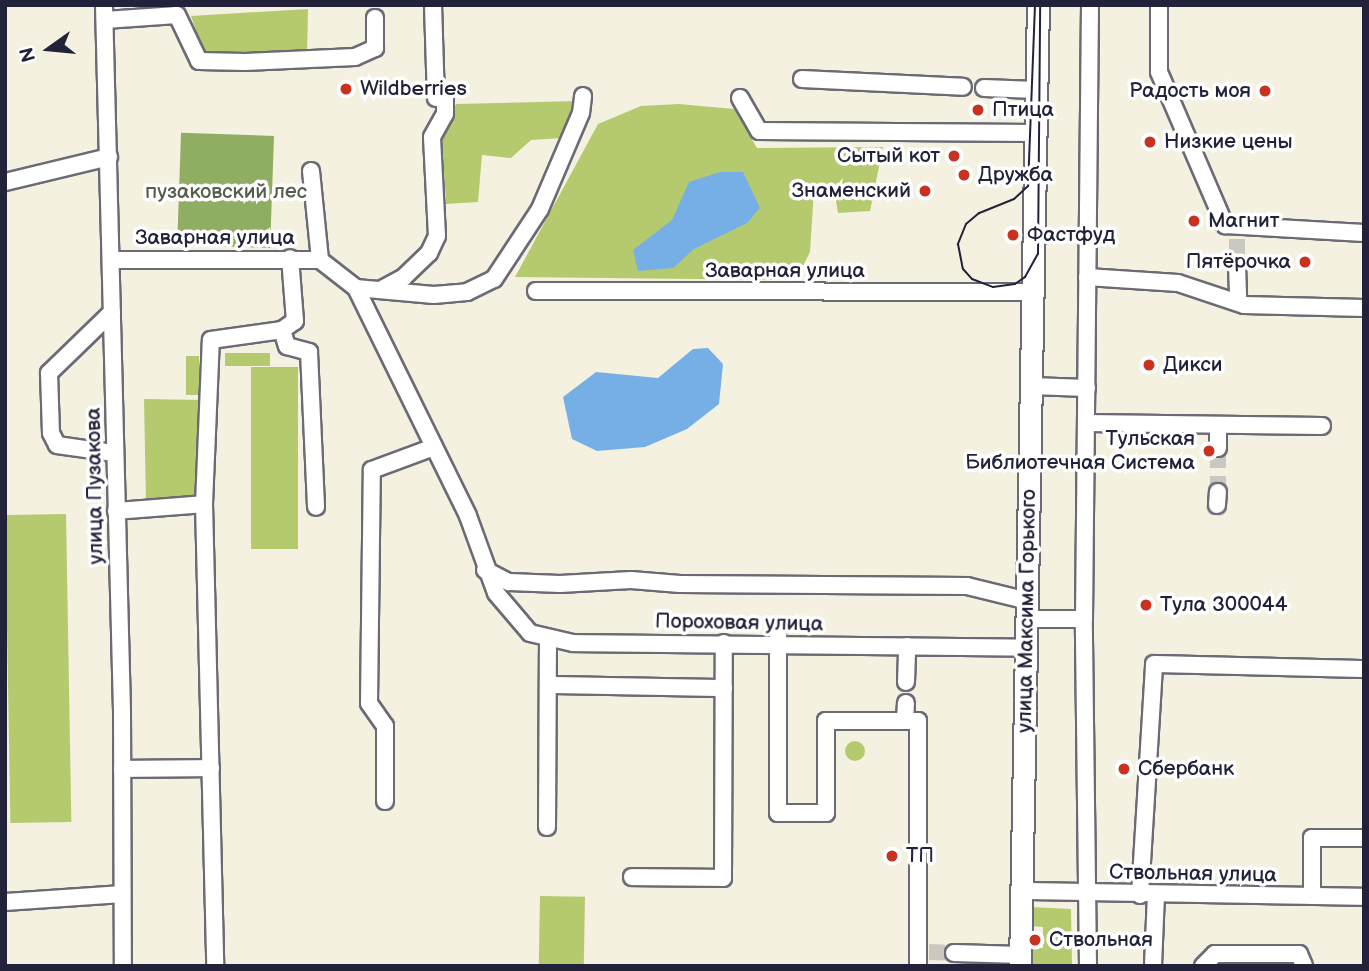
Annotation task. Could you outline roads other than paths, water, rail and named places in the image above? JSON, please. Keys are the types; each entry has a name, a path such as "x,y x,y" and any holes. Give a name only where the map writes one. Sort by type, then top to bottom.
{"main road":[{"name":"улица Максима Горького","path":"1021,960 1038,5"}],"street":[{"path":"377,292 404,277 429,253 437,236 432,137 445,114 441,98 433,5"},
{"path":"1088,966 1084,619 1090,5"},
{"path":"1159,5 1159,72 1225,225 1237,232 1364,233"},
{"path":"104,12 180,10 199,61 245,62 355,57 375,48 375,18"},
{"name":"улица Пузакова","path":"104,12 122,769 123,966"},
{"path":"802,79 962,87"},
{"path":"984,88 1036,90"},
{"name":"Заварная улица","path":"111,260 320,260 356,288 377,292 467,292 494,279 540,209 581,113 583,96"},
{"path":"740,98 759,131 1035,134"},
{"path":"7,184 108,157"},
{"name":"Заварная улица","path":"311,171 320,260"},
{"path":"215,966 204,504 211,340 282,330 295,321 290,258"},
{"path":"1237,265 1238,303"},
{"path":"1087,277 1178,283 1238,303 1364,308"},
{"path":"356,288 468,516 485,570 514,616 530,633 548,641 547,827"},
{"name":"Заварная улица","path":"537,291 1033,292"},
{"path":"112,312 50,373 51,433 57,445 114,453"},
{"path":"282,330 287,346 309,352 316,507"},
{"path":"1031,386 1087,387"},
{"path":"1086,423 1322,426"},
{"path":"1218,425 1218,448"},
{"path":"385,801 385,726 369,703 372,470 434,447"},
{"path":"116,511 204,504"},
{"name":"Пороховая улица","path":"485,570 509,582 560,584 631,580 680,584 967,586 1027,610 1084,619"},
{"path":"778,639 778,813 826,813 826,721 918,721 922,957"},
{"name":"Пороховая улица","path":"548,641 723,643 778,639 906,646 1027,648"},
{"path":"632,877 723,878 723,643"},
{"path":"906,646 906,681"},
{"path":"1153,966 1148,895 1154,664 1364,668"},
{"path":"548,685 724,688"},
{"path":"905,721 906,703"},
{"path":"122,769 211,768"},
{"path":"1312,896 1312,838 1364,838"},
{"name":"Ствольная улица","path":"1022,891 1364,897"},
{"path":"5,902 122,894"},
{"path":"954,953 1021,960"},
{"path":"1203,966 1214,954 1299,954 1304,966"}],"water":[{"path":"720,172 743,172 760,208 747,223 694,249 673,268 638,271 633,250 672,220 689,182"},
{"path":"708,348 723,364 719,404 687,429 645,447 597,451 572,439 563,397 596,372 658,378 693,349"}],"tunnel":[{"path":"1237,239 1237,265"},
{"path":"1218,448 1218,492"},
{"path":"929,952 954,953"}],"tram line":[{"path":"1035,5 1028,186 1014,199 979,213 966,224 958,244 963,269 972,279 993,287 1015,284 1025,277 1038,254 1040,5"}],"place":[{"name":"Wildberries","path":"346,89"},
{"name":"Радость моя","path":"1265,91"},
{"name":"Птица","path":"978,110"},
{"name":"Низкие цены","path":"1150,142"},
{"name":"Сытый кот","path":"954,156"},
{"name":"Дружба","path":"964,175"},
{"name":"Знаменский","path":"925,191"},
{"name":"Магнит","path":"1194,221"},
{"name":"Фастфуд","path":"1013,235"},
{"name":"Пятёрочка","path":"1305,262"},
{"name":"Дикси","path":"1149,365"},
{"name":"Тульская Библиотечная Система","path":"1209,451"},
{"name":"Тула 300044","path":"1146,605"},
{"name":"Сбербанк","path":"1124,769"},
{"name":"ТП","path":"892,856"},
{"name":"Ствольная","path":"1035,940"}],"park label":[{"name":"пузаковский лес","path":"226,192"}]}
